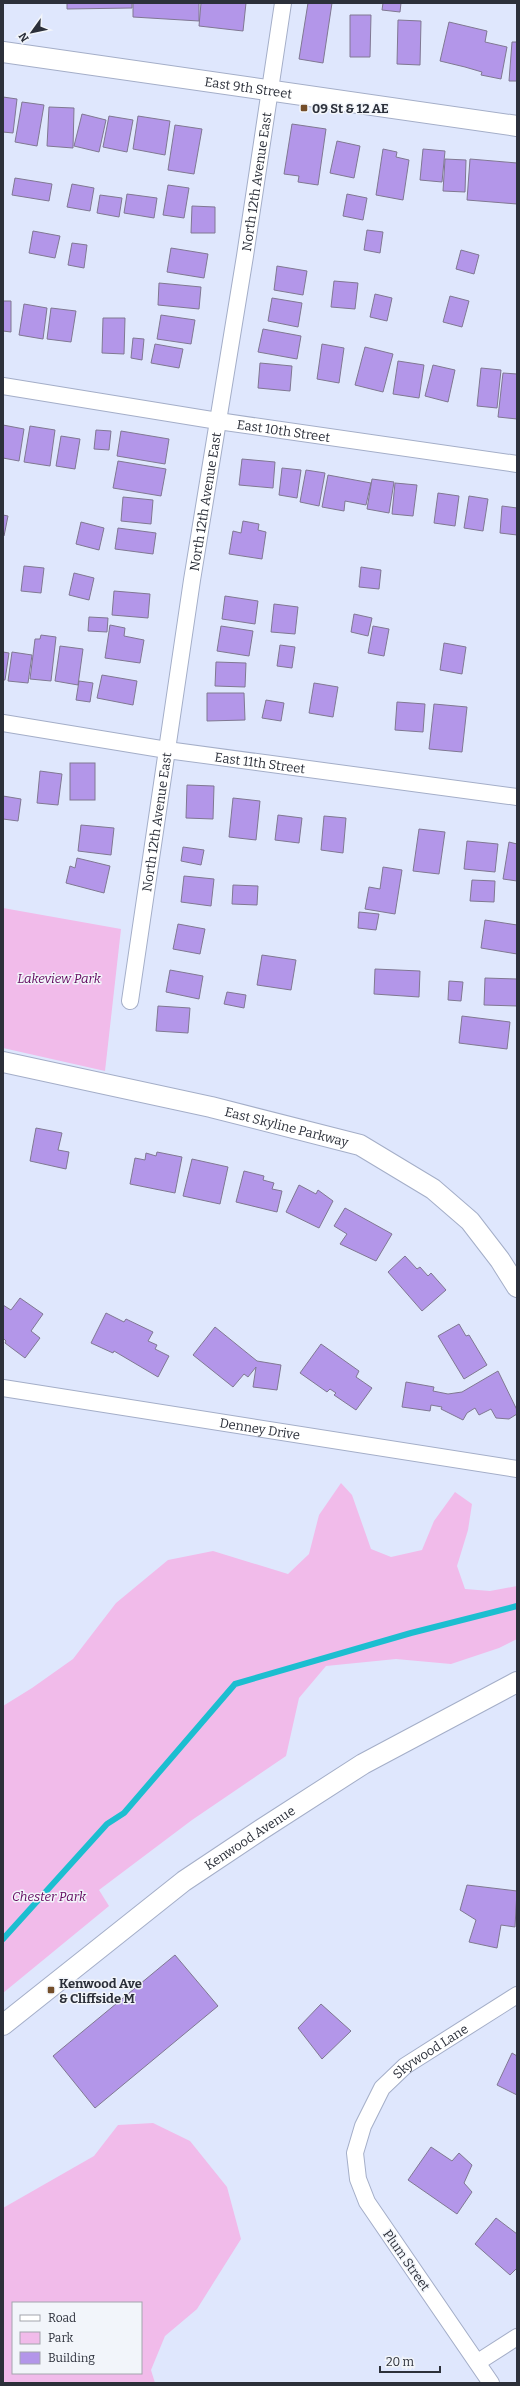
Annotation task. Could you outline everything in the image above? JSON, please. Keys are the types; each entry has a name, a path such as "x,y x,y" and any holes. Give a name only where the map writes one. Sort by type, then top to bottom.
{"street":[{"name":"North 12th Avenue East","path":"130,1001 167,750 283,3"},
{"name":"East 9th Street","path":"3,52 517,126"},
{"name":"East 10th Street","path":"3,386 218,421 517,464"},
{"name":"East 11th Street","path":"3,723 167,750 517,797"},
{"name":"East Skyline Parkway","path":"3,1062 211,1107 360,1145 433,1189 464,1217 500,1260 517,1287"},
{"name":"Denney Drive","path":"3,1388 517,1469"},
{"name":"Kenwood Avenue","path":"3,2025 184,1881 363,1764 517,1682"},
{"name":"Skywood Lane","path":"363,2126 382,2088 405,2066 517,1995"},
{"name":"Plum Street","path":"363,2126 355,2153 358,2178 367,2202 491,2383"},
{"path":"478,2362 517,2337"}],"green space":[{"name":"Lakeview Park","path":"3,908 121,929 105,1071 3,1048"},
{"name":"Chester Park","path":"341,1483 352,1495 371,1549 391,1557 422,1550 434,1521 455,1492 472,1504 468,1530 457,1566 465,1589 490,1591 517,1586 517,1639 499,1648 451,1664 396,1659 326,1666 299,1698 286,1756 192,1820 99,1890 109,1906 3,1993 3,1706 32,1688 73,1659 116,1603 168,1560 213,1551 288,1574 309,1554 319,1515"},
{"path":"153,2123 190,2141 227,2187 241,2239 197,2309 165,2336 151,2370 155,2383 3,2383 3,2208 94,2156 118,2125"}],"building":[{"path":"67,3 132,3 132,8 67,9"},
{"path":"133,3 199,3 199,21 133,17"},
{"path":"201,3 246,3 243,31 199,26"},
{"path":"308,3 332,3 323,63 299,59"},
{"path":"383,3 401,3 400,12 382,10"},
{"path":"350,15 371,15 370,57 350,57"},
{"path":"398,20 421,21 420,65 397,64"},
{"path":"449,22 487,31 485,42 507,47 501,79 481,75 482,72 440,61"},
{"path":"512,42 517,42 517,81 509,81"},
{"path":"3,97 17,99 13,133 3,132"},
{"path":"22,102 44,105 37,146 15,142"},
{"path":"49,107 74,108 73,148 47,146"},
{"path":"82,114 106,120 99,152 74,146"},
{"path":"109,116 133,120 127,152 103,147"},
{"path":"138,116 170,121 165,155 133,149"},
{"path":"292,124 326,129 318,185 298,182 299,176 284,174"},
{"path":"175,125 202,129 194,174 168,170"},
{"path":"337,141 360,146 354,178 330,173"},
{"path":"383,149 397,152 396,157 409,160 403,200 376,195"},
{"path":"423,149 445,151 442,182 420,180"},
{"path":"445,159 466,160 465,192 443,191"},
{"path":"470,159 517,163 517,204 467,200"},
{"path":"15,178 52,184 49,201 12,195"},
{"path":"72,184 94,188 90,211 67,207"},
{"path":"168,185 189,188 184,218 163,215"},
{"path":"127,194 157,198 154,218 124,213"},
{"path":"347,194 367,198 363,220 343,216"},
{"path":"100,195 122,198 119,217 97,213"},
{"path":"192,206 215,207 215,233 191,233"},
{"path":"367,230 383,232 380,253 364,250"},
{"path":"33,231 60,236 55,258 29,253"},
{"path":"72,243 87,245 84,268 68,265"},
{"path":"171,248 208,254 204,278 167,272"},
{"path":"461,250 479,255 474,274 456,269"},
{"path":"277,266 307,271 303,295 274,290"},
{"path":"334,281 358,283 355,309 331,307"},
{"path":"159,283 201,287 199,309 158,305"},
{"path":"375,294 392,298 387,321 370,317"},
{"path":"450,296 469,301 462,327 443,322"},
{"path":"272,298 302,303 298,327 268,321"},
{"path":"3,301 11,301 11,332 3,331"},
{"path":"24,304 47,308 43,339 19,335"},
{"path":"51,308 76,311 71,342 47,339"},
{"path":"161,315 195,320 191,344 157,339"},
{"path":"103,318 125,318 124,354 102,353"},
{"path":"263,329 301,336 297,359 258,352"},
{"path":"133,338 144,339 142,360 131,358"},
{"path":"155,344 183,349 179,368 151,363"},
{"path":"322,344 344,348 339,383 317,379"},
{"path":"365,347 393,354 383,392 355,385"},
{"path":"398,361 424,365 419,398 393,394"},
{"path":"260,363 292,366 290,391 258,388"},
{"path":"433,365 455,370 448,402 425,396"},
{"path":"481,368 501,370 497,408 477,406"},
{"path":"503,373 517,374 517,419 498,417"},
{"path":"3,425 24,429 19,461 3,458"},
{"path":"30,426 55,430 50,466 24,462"},
{"path":"96,430 111,431 109,450 94,449"},
{"path":"121,431 169,439 165,464 117,456"},
{"path":"61,436 80,439 75,469 56,466"},
{"path":"242,459 275,462 273,488 239,485"},
{"path":"118,461 166,469 161,496 113,488"},
{"path":"282,468 301,470 297,498 279,495"},
{"path":"306,470 325,473 319,506 300,502"},
{"path":"328,475 371,483 366,505 345,501 344,511 322,507"},
{"path":"372,479 394,482 389,513 367,509"},
{"path":"395,483 417,485 413,516 392,514"},
{"path":"438,493 459,496 455,526 434,523"},
{"path":"469,496 488,499 483,531 464,528"},
{"path":"123,497 153,500 151,524 121,521"},
{"path":"502,506 517,508 517,535 500,533"},
{"path":"3,515 8,516 4,536 3,535"},
{"path":"243,521 259,524 258,530 266,532 262,559 229,554 233,531 241,533"},
{"path":"81,522 104,528 99,550 76,544"},
{"path":"118,528 156,533 153,554 115,549"},
{"path":"24,566 44,568 41,593 21,591"},
{"path":"361,567 381,570 379,589 359,587"},
{"path":"74,573 94,578 89,600 69,595"},
{"path":"114,591 150,594 148,618 112,615"},
{"path":"225,596 258,601 255,624 222,619"},
{"path":"274,604 298,607 295,634 271,632"},
{"path":"354,614 372,618 368,636 351,632"},
{"path":"89,617 108,618 107,632 88,631"},
{"path":"110,625 125,628 124,636 144,640 140,663 105,658"},
{"path":"221,626 253,631 249,656 217,651"},
{"path":"373,626 389,629 384,656 368,653"},
{"path":"41,635 56,637 51,681 30,679 35,639 40,639"},
{"path":"444,643 466,647 462,674 440,670"},
{"path":"280,645 295,647 292,668 277,666"},
{"path":"60,646 83,649 78,685 55,681"},
{"path":"3,652 9,653 5,680 3,680"},
{"path":"12,652 32,655 28,683 8,681"},
{"path":"216,662 246,663 245,687 215,686"},
{"path":"102,675 137,681 133,705 97,698"},
{"path":"79,681 93,683 90,702 76,700"},
{"path":"314,683 338,687 333,717 309,713"},
{"path":"207,693 244,693 245,720 207,721"},
{"path":"266,700 284,703 281,721 262,718"},
{"path":"397,702 425,704 423,732 395,730"},
{"path":"434,704 467,707 462,752 429,749"},
{"path":"70,763 95,763 95,800 70,800"},
{"path":"40,771 62,774 58,805 37,803"},
{"path":"187,785 214,786 213,819 186,818"},
{"path":"3,796 21,799 18,821 3,819"},
{"path":"233,798 260,801 256,840 229,837"},
{"path":"278,815 302,818 299,843 275,840"},
{"path":"324,816 346,818 343,853 321,850"},
{"path":"81,825 114,828 111,855 78,851"},
{"path":"419,829 445,832 439,874 413,871"},
{"path":"467,841 498,844 495,872 464,869"},
{"path":"509,842 517,844 517,881 503,879"},
{"path":"183,847 204,850 201,865 181,861"},
{"path":"77,858 110,866 104,893 66,883 70,866 75,868"},
{"path":"383,867 402,870 395,914 365,909 369,887 380,889"},
{"path":"184,876 214,879 211,906 181,902"},
{"path":"472,880 495,881 494,902 470,901"},
{"path":"233,885 258,886 257,905 232,904"},
{"path":"359,912 379,914 376,930 358,928"},
{"path":"485,920 517,925 517,954 481,948"},
{"path":"178,924 205,929 200,954 173,949"},
{"path":"262,955 296,960 291,990 257,985"},
{"path":"375,969 420,971 419,997 374,994"},
{"path":"170,970 203,976 199,999 166,992"},
{"path":"485,978 517,979 517,1006 484,1005"},
{"path":"449,981 463,982 461,1001 448,1000"},
{"path":"227,992 246,995 244,1008 224,1004"},
{"path":"158,1006 190,1008 188,1033 156,1031"},
{"path":"462,1016 510,1022 507,1049 459,1043"},
{"path":"36,1128 62,1133 58,1150 69,1152 66,1169 30,1161"},
{"path":"157,1152 182,1157 175,1193 130,1184 135,1158 145,1160 146,1153 156,1156"},
{"path":"192,1159 228,1167 220,1204 183,1196"},
{"path":"244,1171 264,1176 263,1180 274,1183 272,1189 282,1191 277,1212 236,1202"},
{"path":"299,1185 316,1194 318,1190 333,1201 319,1228 286,1212"},
{"path":"345,1208 392,1234 376,1261 340,1244 347,1234 334,1226"},
{"path":"405,1256 417,1269 420,1267 428,1276 431,1273 446,1290 422,1311 388,1272"},
{"path":"20,1298 43,1314 31,1331 40,1338 25,1358 5,1343 6,1341 3,1338 3,1305 11,1310"},
{"path":"106,1313 124,1322 126,1319 153,1332 148,1341 157,1345 155,1349 169,1356 158,1377 114,1351 113,1353 91,1343"},
{"path":"459,1324 466,1336 469,1335 487,1365 464,1379 438,1336"},
{"path":"215,1327 257,1361 281,1365 277,1390 253,1387 256,1367 248,1377 244,1374 233,1387 193,1355"},
{"path":"321,1344 359,1371 356,1377 372,1388 356,1410 334,1395 336,1393 330,1389 327,1392 300,1373"},
{"path":"498,1371 517,1410 517,1414 509,1419 496,1418 491,1409 479,1415 475,1408 467,1413 463,1420 441,1409 442,1407 431,1405 430,1411 402,1407 406,1382 434,1387 433,1391 448,1394 462,1392"},
{"path":"467,1885 517,1891 515,1927 501,1925 497,1948 469,1942 476,1920 460,1910"},
{"path":"175,1955 218,2006 95,2108 53,2056"},
{"path":"321,2004 351,2031 322,2059 298,2028"},
{"path":"512,2053 517,2056 517,2095 497,2085"},
{"path":"431,2147 452,2161 459,2153 472,2165 464,2183 472,2192 457,2214 408,2180"},
{"path":"496,2218 517,2234 517,2268 510,2275 475,2244"}],"waterway":[{"path":"3,1939 107,1824 124,1813 235,1684 411,1633 517,1606"}],"place":[{"name":"09 St & 12 AE","path":"304,108"},
{"name":"Kenwood Ave & Cliffside M","path":"51,1990"}]}
